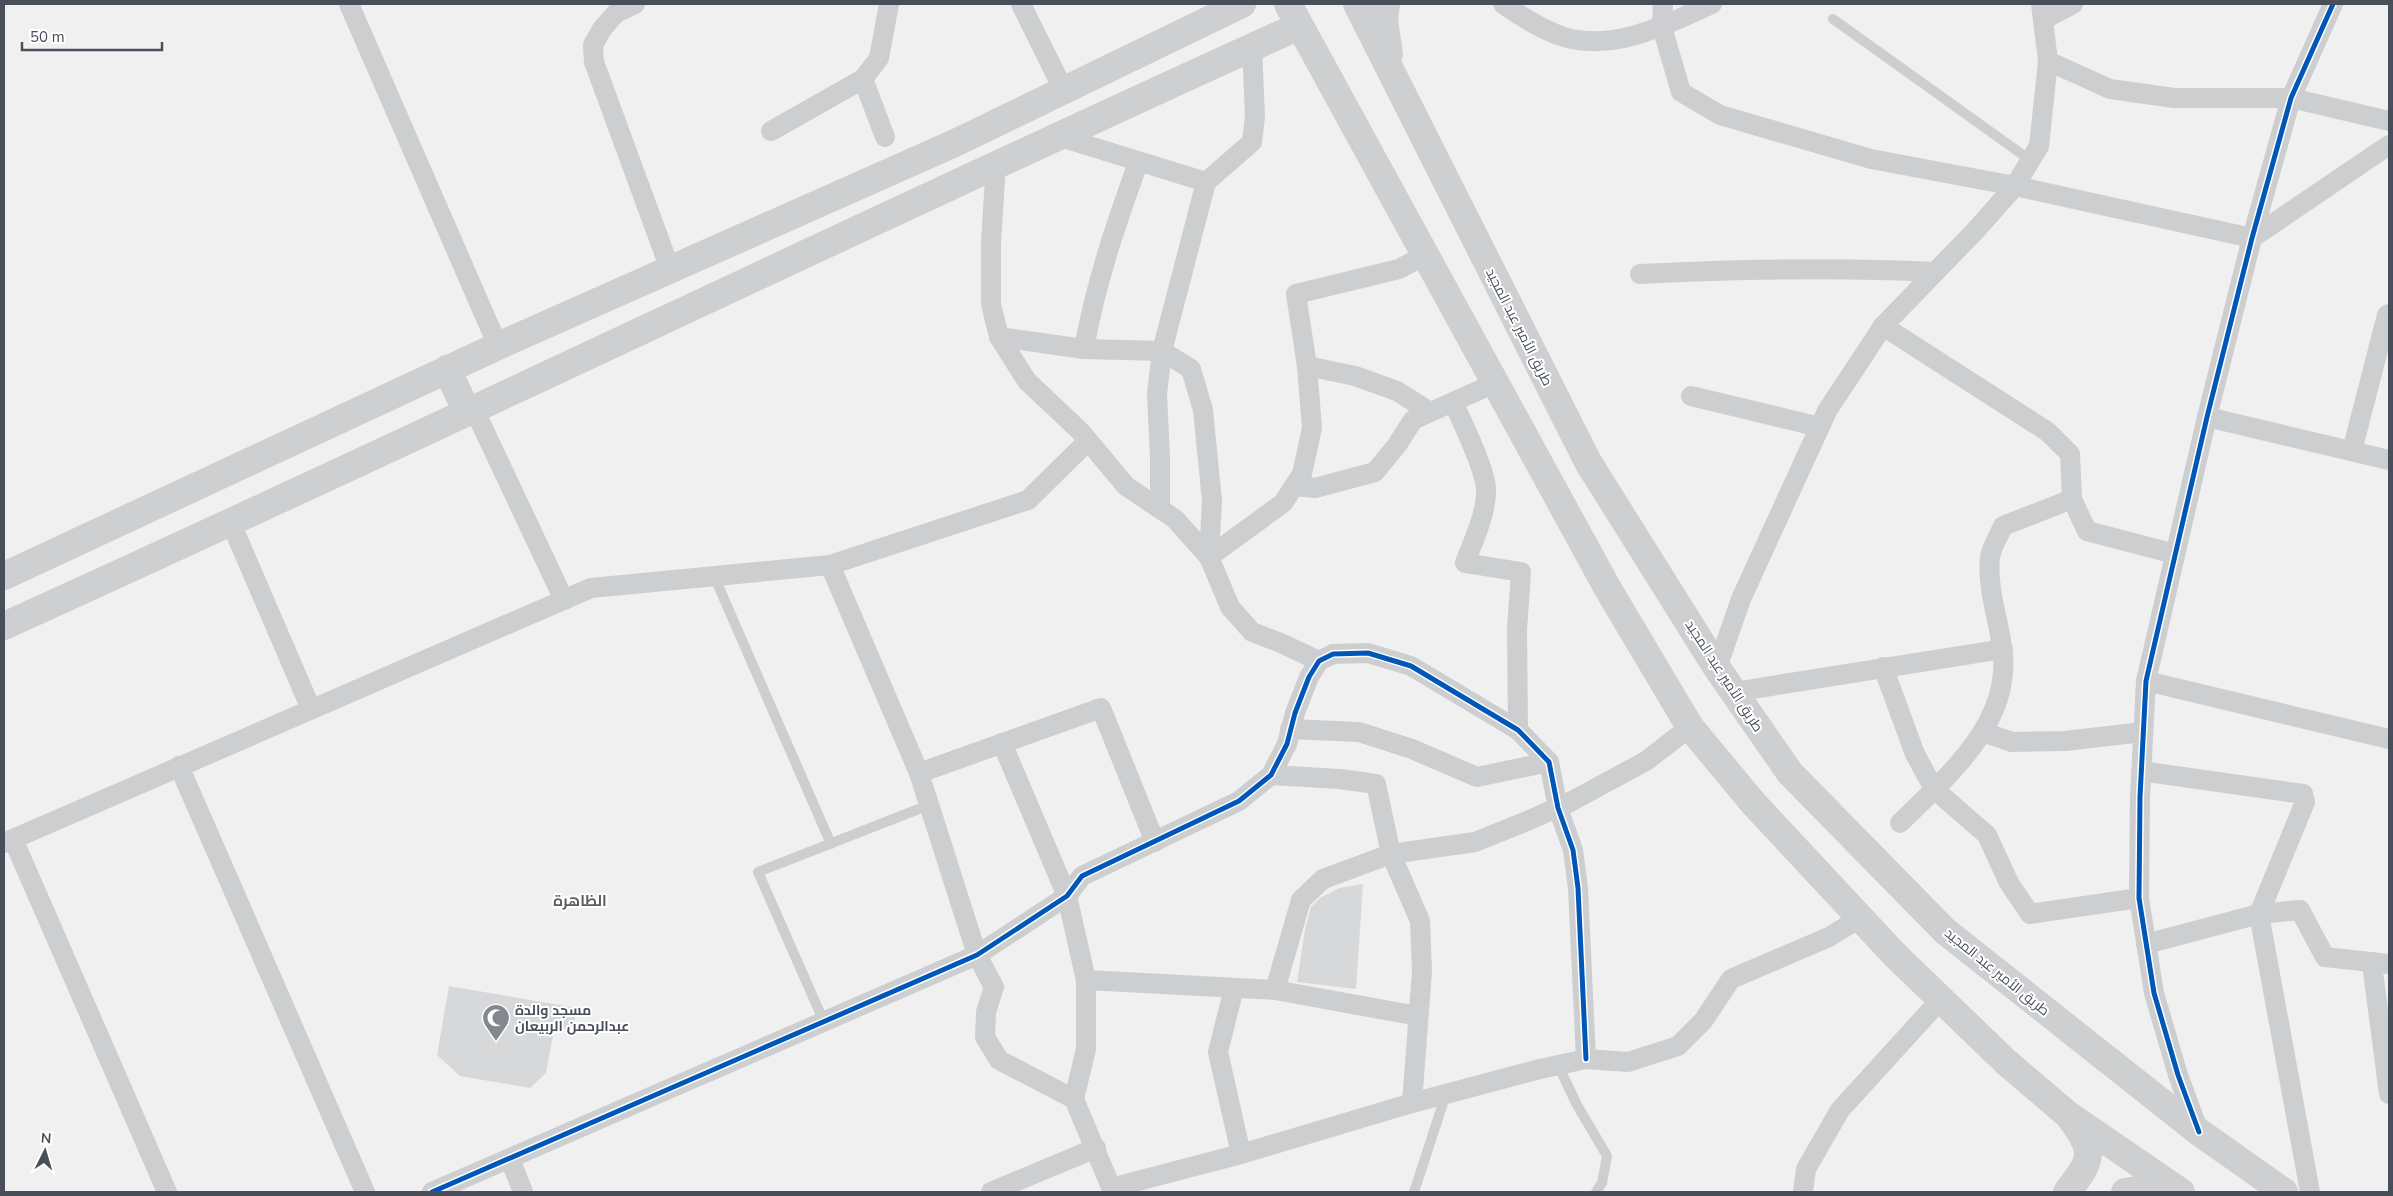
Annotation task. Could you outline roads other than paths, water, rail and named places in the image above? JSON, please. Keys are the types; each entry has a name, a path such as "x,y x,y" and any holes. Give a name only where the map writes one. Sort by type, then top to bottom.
{"main road":[{"path":"4,576 447,369 955,143 1242,4"},
{"name":"طريق الأمير عبد المجيد","path":"1356,4 1588,462 1717,668 1790,773 1945,931 2199,1132 2284,1192"},
{"path":"1386,4 1384,20 1391,71"},
{"path":"4,626 231,523 996,164 1252,47 1294,15 1608,589 1690,727 1754,804 1860,918 2006,1062 2067,1114 2174,1189"},
{"path":"447,369 471,410"},
{"path":"2067,1114 2085,1137 2089,1149 2085,1168 2067,1192"},
{"path":"2125,1192 2174,1189"}],"street":[{"path":"349,4 498,346"},
{"path":"635,4 618,8 593,45 594,62 670,269"},
{"path":"771,131 863,79 879,58 889,4"},
{"path":"1021,4 1064,91"},
{"path":"1503,4 1533,24 1565,37 1602,42 1662,27 1712,4"},
{"path":"1663,4 1662,27 1681,92 1720,115 1871,159 2015,186 2252,238 2389,145"},
{"path":"1717,668 1741,599 1827,411 1883,326 1976,230 2015,186 2039,146 2048,61 2042,12 2073,4"},
{"path":"2199,1132 2178,1075 2154,993 2139,898 2141,771 2146,681 2207,417 2252,238 2291,98 2333,4"},
{"path":"1160,509 1156,394 1162,351 1206,182 1252,142 1255,116 1252,47"},
{"path":"2048,61 2110,89 2174,98 2291,98 2389,121"},
{"path":"863,79 885,137"},
{"path":"1057,136 1138,163 1206,182"},
{"path":"1084,349 1092,300 1109,243 1138,163"},
{"path":"996,164 991,242 991,304 999,337 1027,381 1088,441 1126,486 1175,519 1209,557 1230,606 1252,632 1319,661"},
{"path":"1209,557 1284,503 1302,474 1312,428 1307,366 1296,294 1399,269 1425,255"},
{"path":"1640,274 1765,268 1874,269 1935,272"},
{"path":"2352,451 2387,315 2389,314"},
{"path":"1883,326 2048,432 2070,454 2072,498 2086,531 2176,554"},
{"path":"999,337 1084,349 1162,351 1191,369 1203,410 1212,501 1209,557"},
{"path":"1307,366 1355,376 1397,391 1430,412"},
{"path":"1294,486 1315,488 1375,472 1397,445 1413,420 1495,383"},
{"path":"1691,396 1820,427"},
{"path":"1453,402 1476,455 1486,488 1480,520 1465,564 1520,572 1517,630 1518,730"},
{"path":"471,410 564,600"},
{"path":"2207,417 2389,460"},
{"path":"167,1192 8,841 591,588 830,565 1028,500 1088,441"},
{"path":"1900,823 1956,767 1983,732 2002,688 2003,649 1990,594 1990,556 2002,526 2072,498"},
{"path":"231,523 311,709"},
{"path":"830,565 919,773 977,955 994,986 986,1012 985,1037 999,1060 1074,1099"},
{"path":"1734,692 2003,649"},
{"path":"432,1192 977,955 1067,896 1082,876 1240,801 1271,775 1287,744 1290,729 1309,677 1319,661 1332,654 1368,653 1410,666 1518,730 1550,762 1558,808 1573,850 1578,888 1586,1059"},
{"path":"1883,667 1915,754 1934,789 1987,835 2009,883 2030,914 2139,898"},
{"path":"2146,681 2389,739"},
{"path":"919,773 1101,708 1155,842"},
{"path":"1275,990 1301,900 1323,879 1391,854 1475,842 1558,808 1646,761 1690,727"},
{"path":"1290,729 1359,732 1412,749 1477,777 1550,762"},
{"path":"1983,732 2012,742 2065,741 2143,732"},
{"path":"1002,744 1067,896 1086,980 1086,1049 1074,1099 1112,1190 1412,1103 1558,1065 1586,1059 1628,1062 1678,1046 1703,1021 1732,979 1829,937 1860,918"},
{"path":"179,766 365,1192"},
{"path":"2141,771 2303,794 2305,802 2259,914 2310,1192"},
{"path":"1271,775 1340,779 1376,784 1391,854 1420,921 1422,971 1412,1103"},
{"path":"2146,944 2259,914 2300,910 2325,957 2381,964 2389,1094"},
{"path":"1086,980 1275,990 1418,1016"},
{"path":"1234,988 1218,1052 1241,1154"},
{"path":"1803,1192 1806,1169 1840,1110 1941,999"},
{"path":"991,1192 1096,1148"},
{"path":"510,1159 523,1192"}],"lane":[{"path":"1833,19 2030,160"},
{"path":"714,576 831,844"},
{"path":"824,1022 758,872 929,805"},
{"path":"1558,1065 1577,1105 1607,1156 1602,1183 1596,1192"},
{"path":"1414,1192 1446,1094"}],"place":[{"name":"مسجد والدة عبدالرحمن الربيعان","path":"496,1042"}],"district":[{"name":"الظاهرة","path":"580,901"}]}
